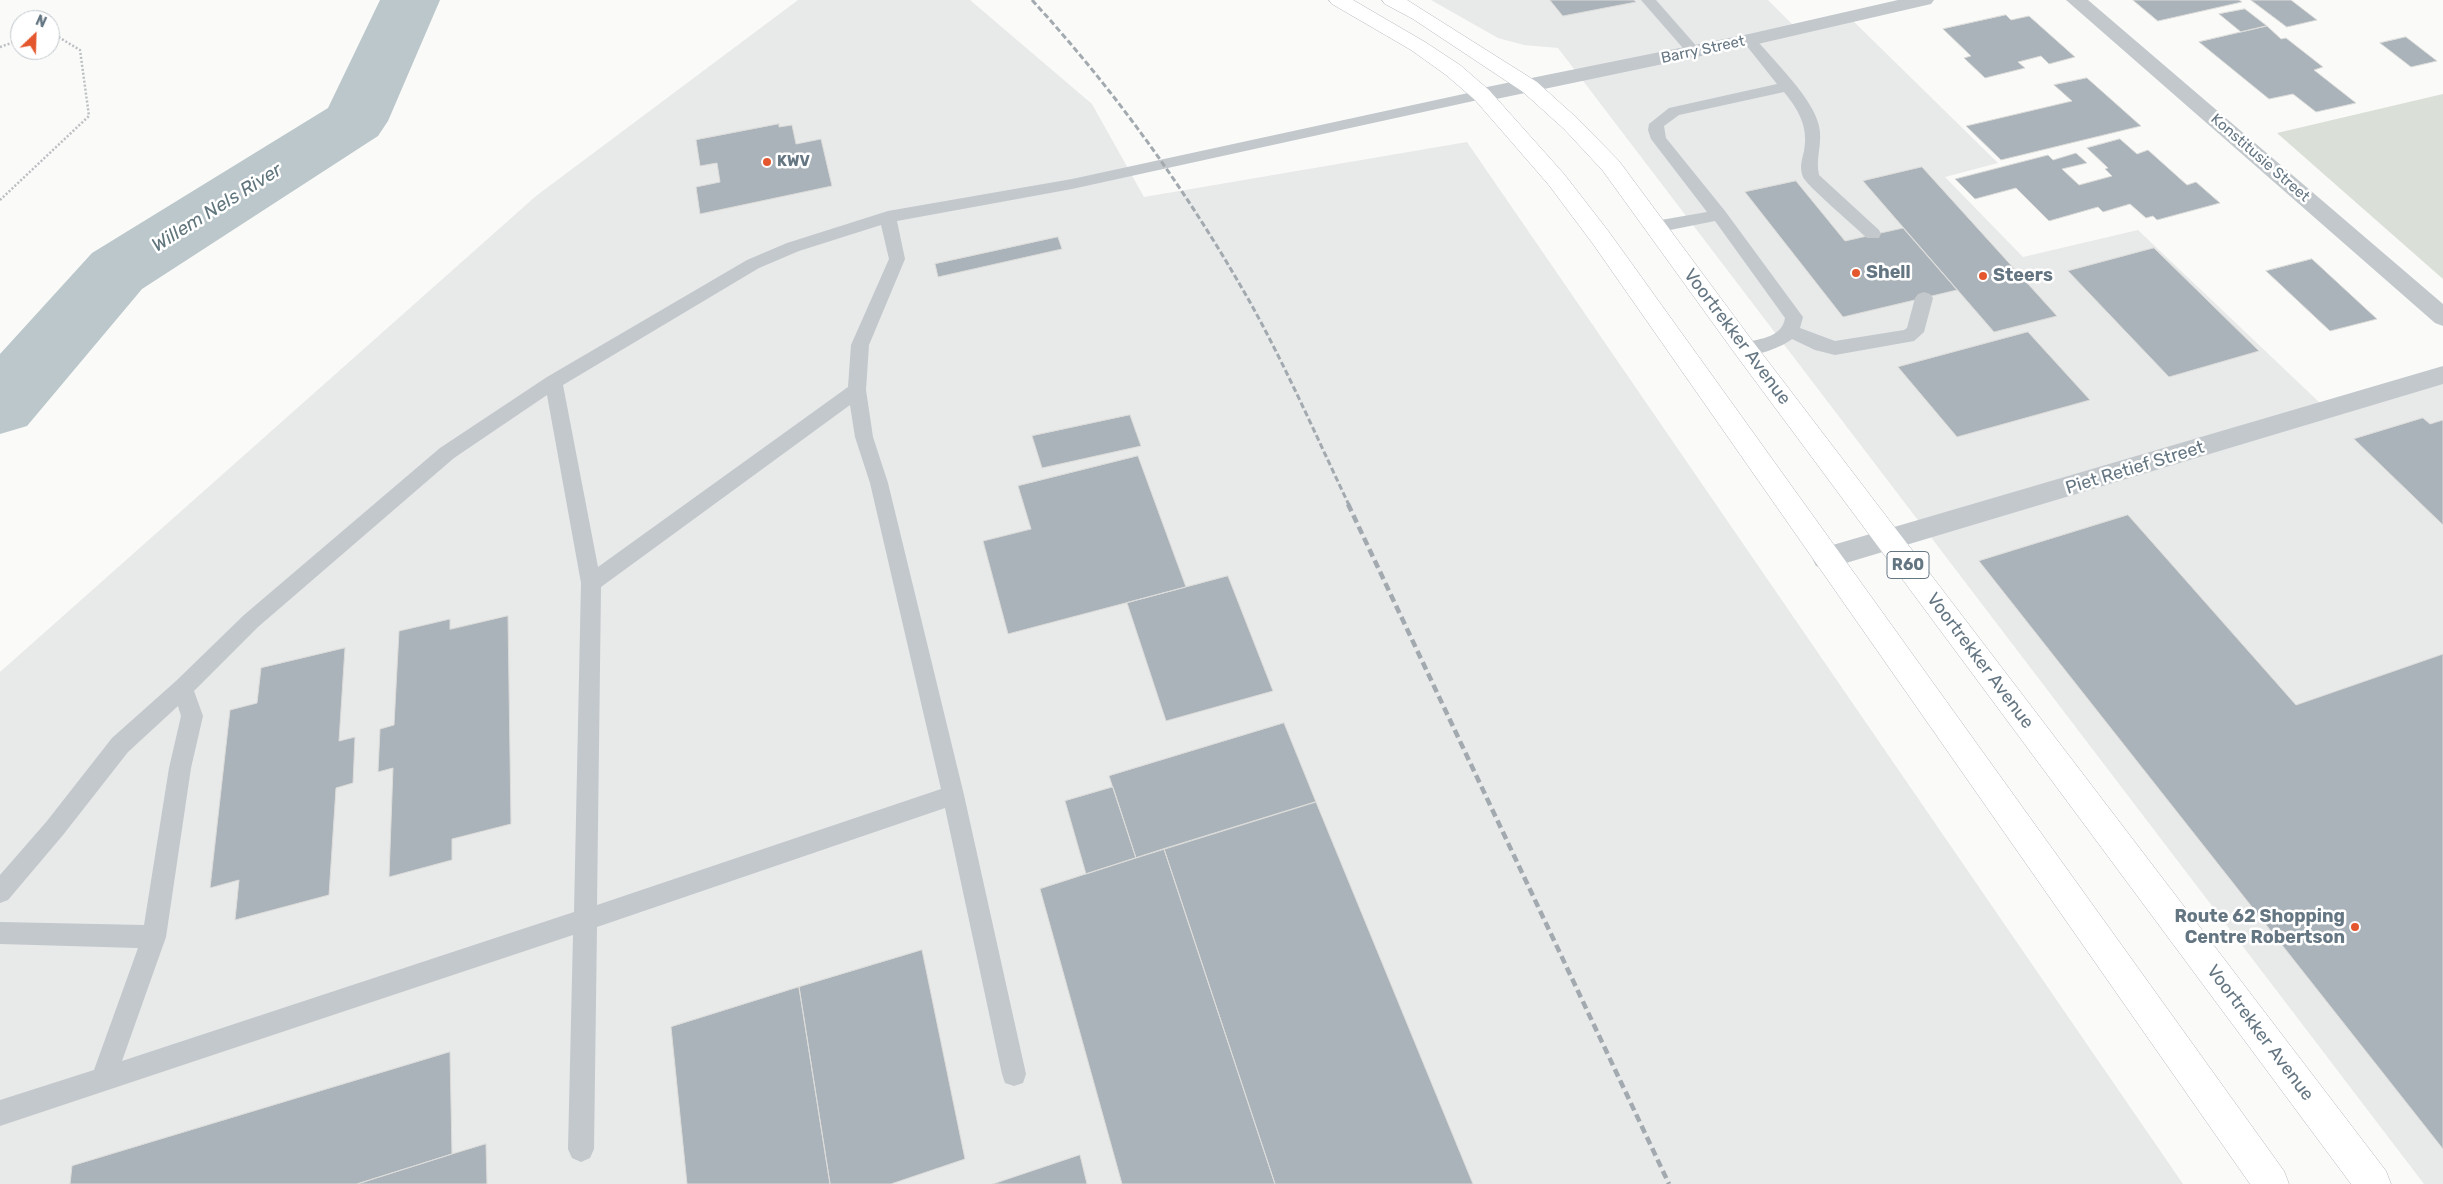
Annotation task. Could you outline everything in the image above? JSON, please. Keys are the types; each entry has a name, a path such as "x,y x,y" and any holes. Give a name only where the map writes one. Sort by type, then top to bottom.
{"main road":[{"path":"1339,0 1418,46 1453,70 1482,95 1556,179 1601,238 2271,1184"},
{"name":"Voortrekker Avenue","path":"1392,0 1420,15 1530,87 1571,124 1611,166 1745,349 2373,1184"}],"street":[{"name":"Barry Street","path":"1482,95 1530,87 1750,40 1924,0"},
{"name":"Konstitusie Street","path":"2076,0 2443,316"},
{"name":"Piet Retief Street","path":"1826,558 1890,541 2443,375"}],"lane":[{"path":"1648,0 1694,52"},
{"path":"1750,40 1806,109 1812,128 1812,150 1808,162 1810,177 1873,234"},
{"path":"1745,349 1784,338 1794,325 1794,317 1719,215 1659,139 1656,130 1657,124 1666,115 1674,112 1788,86"},
{"path":"0,892 55,828 120,745 183,688 250,621 447,453 553,382 699,294 736,276 753,264 793,247 888,216 1072,184 1482,95"},
{"path":"1655,227 1719,215"},
{"path":"888,216 897,259 860,345 857,390 864,436 879,483 953,795 1014,1074"},
{"path":"1791,331 1822,345 1835,348 1908,336 1915,332 1924,298"},
{"path":"553,382 591,583 581,1149"},
{"path":"591,583 857,390"},
{"path":"103,1078 154,937 180,768 192,716 183,688"},
{"path":"0,1113 585,920 953,795"},
{"path":"0,933 154,937"}],"path":[{"path":"0,200 89,116 80,50 60,38"}],"shaded area":[{"path":"798,0 970,0 1092,104 1144,197 1467,142 2183,1184 0,1184 0,672 536,196"},
{"path":"1431,0 1768,0 1793,25 1846,14 1998,163 1945,177 2023,257 2138,230 2320,403 2443,368 2443,1184 2424,1184 1558,48 1524,45 1498,38"},
{"path":"2443,94 2443,279 2277,133"}],"building":[{"path":"1550,0 1634,0 1636,2 1563,16"},
{"path":"2133,0 2239,0 2242,2 2158,21"},
{"path":"2251,0 2291,0 2317,20 2287,27"},
{"path":"2245,9 2267,26 2241,32 2219,14"},
{"path":"2006,15 2011,20 2029,16 2075,57 2049,64 2041,56 2018,62 2025,68 1985,78 1964,58 1971,56 1943,29"},
{"path":"2267,26 2281,39 2286,38 2323,67 2314,70 2356,103 2316,112 2293,94 2269,99 2199,42"},
{"path":"2406,37 2437,61 2411,67 2380,43"},
{"path":"2087,78 2141,126 2001,160 1966,126 2072,101 2054,85"},
{"path":"779,124 779,127 792,125 796,144 821,139 832,186 700,214 696,187 720,182 717,163 700,166 696,140"},
{"path":"2120,139 2137,154 2148,150 2187,185 2196,182 2220,203 2157,220 2153,216 2146,218 2130,204 2103,212 2098,207 2049,221 2016,188 1975,199 1955,179 2048,155 2053,160 2076,153 2087,163 2062,169 2079,185 2112,176 2105,169 2108,168 2087,148"},
{"path":"1922,167 2057,316 1994,332 1863,181"},
{"path":"1796,181 1845,241 1903,228 1957,290 1843,317 1745,192"},
{"path":"1058,237 1062,249 938,277 935,264"},
{"path":"2154,248 2259,351 2169,377 2068,271"},
{"path":"2312,259 2377,319 2330,331 2266,271"},
{"path":"2028,332 2090,400 1957,437 1898,367"},
{"path":"1130,415 1141,446 1042,468 1032,436"},
{"path":"2423,418 2430,424 2443,420 2443,525 2354,439"},
{"path":"1138,456 1186,587 1008,634 983,541 1031,529 1018,486"},
{"name":"Route 62 Shopping Centre Robertson","path":"2128,515 2296,705 2443,654 2443,1149 1979,561"},
{"path":"1228,576 1273,691 1166,721 1127,603"},
{"path":"508,616 511,824 452,839 452,860 389,877 393,768 378,772 380,729 394,725 399,631 450,619 450,629"},
{"path":"345,648 339,741 355,737 353,783 336,788 329,895 235,920 239,880 210,888 230,710 257,703 261,668"},
{"path":"1284,723 1316,802 1136,858 1109,776"},
{"path":"1113,787 1136,858 1086,874 1065,801"},
{"path":"1316,802 1473,1184 1275,1184 1164,849"},
{"path":"1164,849 1275,1184 1122,1184 1040,889"},
{"path":"922,950 965,1159 891,1184 830,1184 799,987"},
{"path":"799,987 830,1184 687,1184 671,1027"},
{"path":"450,1052 452,1154 357,1184 70,1184 72,1166"},
{"path":"486,1144 487,1184 357,1184 452,1154"},
{"path":"1080,1155 1087,1184 993,1184"}],"waterway":[{"name":"Willem Nels River","path":"0,405 117,271 355,121 410,0"}],"railway":[{"path":"1032,0 1122,108 1203,223 1264,329 1349,505"},
{"path":"1348,504 1669,1184"}],"place":[{"name":"KWV","path":"767,162"},
{"name":"Shell","path":"1856,273"},
{"name":"Steers","path":"1983,276"},
{"name":"Route 62 Shopping Centre Robertson","path":"2355,927"}]}
